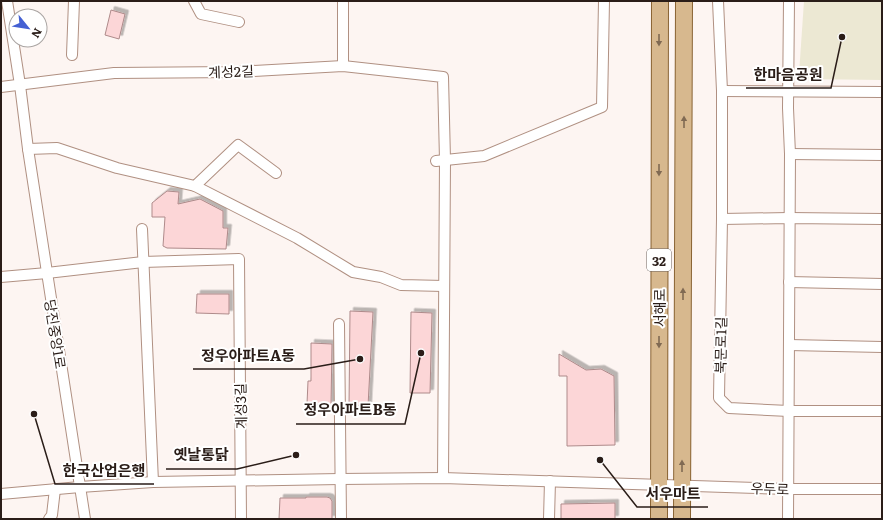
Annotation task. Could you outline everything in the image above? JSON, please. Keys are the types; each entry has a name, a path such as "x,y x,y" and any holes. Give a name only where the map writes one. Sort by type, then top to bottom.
{"main road":[{"name":"서해로","path":"659,519 660,1"},
{"name":"서해로","path":"682,519 684,1"}],"street":[{"name":"당진중앙1로","path":"7,1 46,273 85,519"},
{"path":"72,55 74,1"},
{"path":"194,1 201,14 239,22"},
{"path":"343,1 343,66"},
{"path":"443,478 444,286 440,161 484,156 602,107 604,1"},
{"name":"북문로1길","path":"718,1 722,91 720,398 729,408 788,411 882,411"},
{"path":"788,519 790,154 788,91 789,1"},
{"name":"계성2길","path":"1,87 114,73 234,72 343,66 443,77 440,161"},
{"path":"722,91 882,92"},
{"path":"195,186 238,145 276,173"},
{"path":"28,149 57,148 117,168 195,186 298,238 353,272 381,277 401,285 444,286"},
{"path":"790,154 882,154"},
{"path":"722,219 882,219"},
{"path":"142,229 153,482"},
{"name":"계성3길","path":"143,262 239,259 241,519"},
{"path":"1,277 143,262"},
{"path":"789,282 882,284"},
{"path":"339,324 341,519"},
{"path":"789,345 882,347"},
{"path":"1,494 153,482 340,478 443,478 658,485"},
{"path":"549,519 550,481"},
{"name":"우두로","path":"658,485 882,489"},
{"path":"49,519 52,515 55,489"}],"shaded area":[{"path":"804,1 882,1 882,80 803,79 799,74"}],"building":[{"path":"111,10 125,14 119,39 105,35"},
{"path":"167,191 179,192 178,204 200,199 223,211 223,228 228,228 226,249 167,248 163,246 165,217 152,217 152,203"},
{"path":"197,294 229,294 229,314 196,313"},
{"path":"350,311 373,312 368,406 349,406"},
{"path":"411,312 432,313 430,393 410,393"},
{"path":"311,343 332,344 331,405 307,404 308,381 311,381"},
{"path":"559,354 586,370 601,369 614,376 615,445 567,446 567,376 559,376"},
{"path":"280,498 330,498 332,501 332,519 279,519"},
{"path":"615,503 615,519 561,519 561,504"}],"place":[{"name":"한마음공원","path":"842,37"},
{"name":"정우아파트B동","path":"421,353"},
{"name":"정우아파트A동","path":"360,359"},
{"name":"한국산업은행","path":"34,414"},
{"name":"옛날통닭","path":"296,455"},
{"name":"서우마트","path":"600,460"}]}
